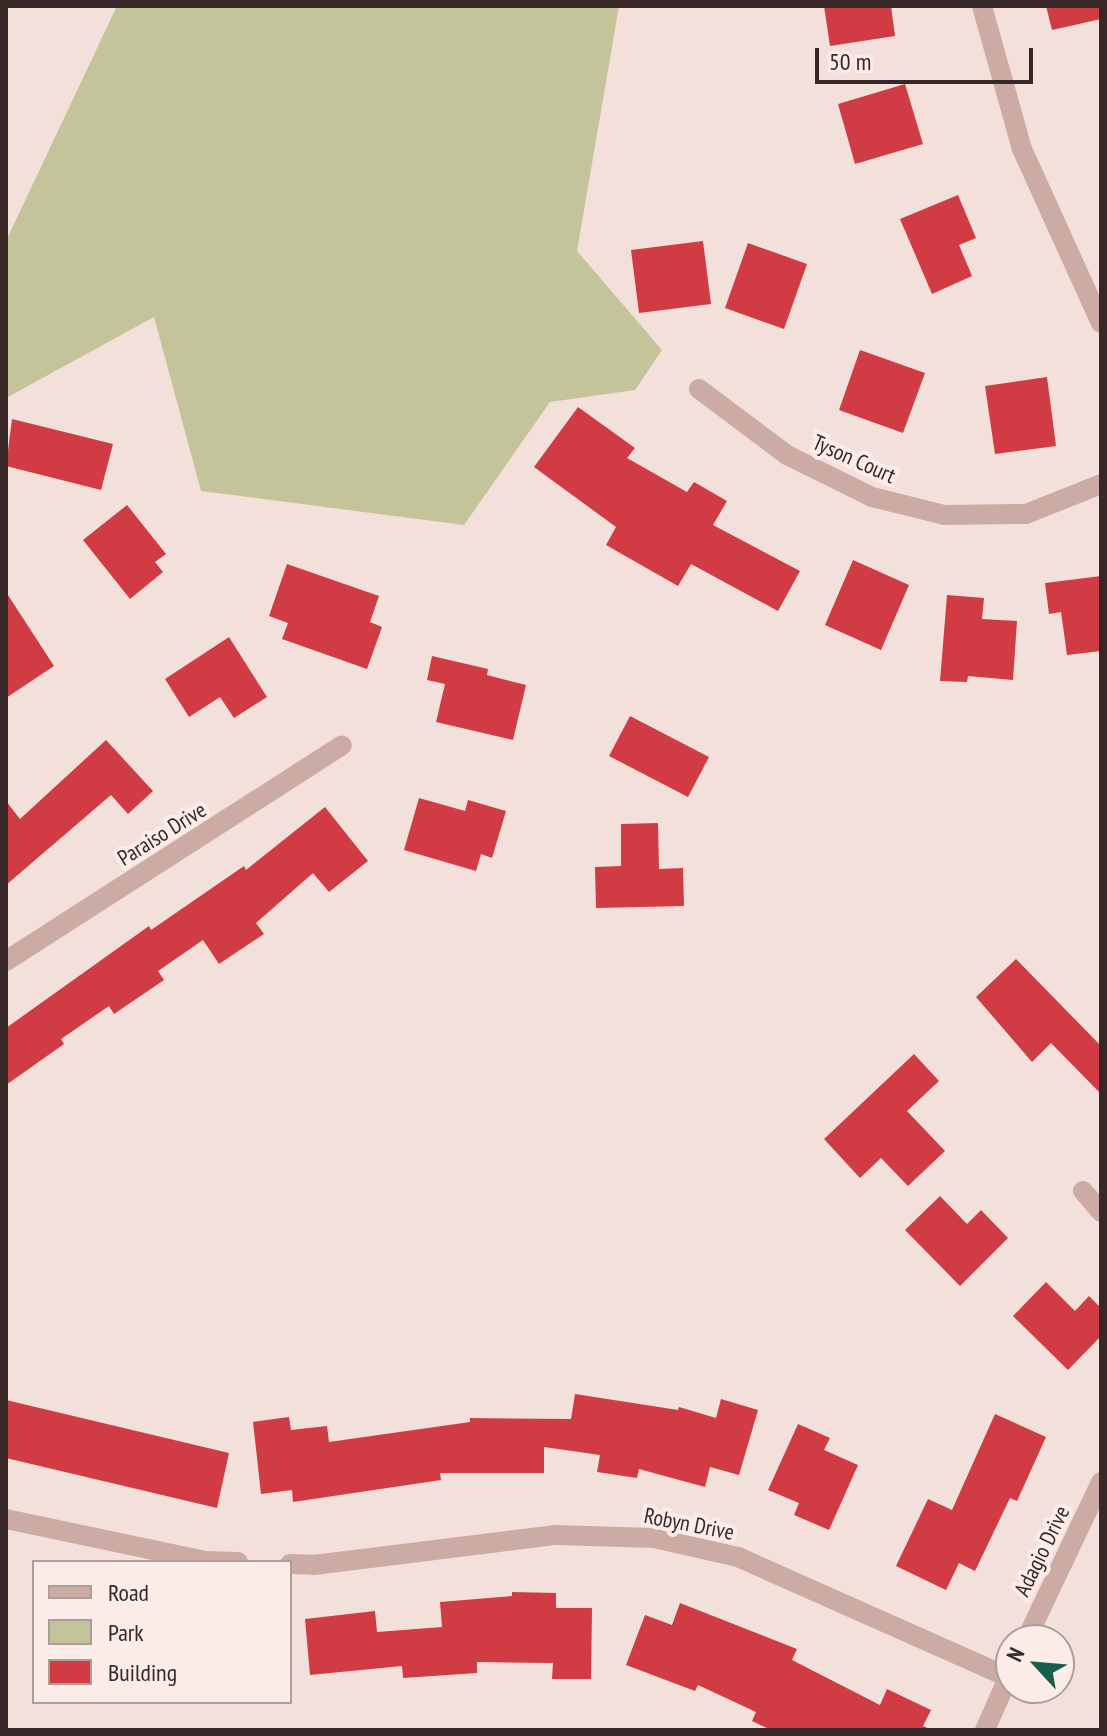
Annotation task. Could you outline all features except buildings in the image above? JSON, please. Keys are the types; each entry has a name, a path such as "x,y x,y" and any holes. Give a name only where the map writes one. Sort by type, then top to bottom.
{"street":[{"path":"982,6 1022,149 1101,323"},
{"name":"Tyson Court","path":"699,389 787,455 872,497 944,515 1026,514 1101,484"},
{"name":"Paraiso Drive","path":"6,961 342,745"},
{"path":"1083,1191 1101,1212"},
{"name":"Adagio Drive","path":"1034,1624 1101,1482"},
{"path":"6,1519 201,1560"},
{"name":"Robyn Drive","path":"292,1564 314,1565 556,1535 654,1538 738,1557 995,1668"},
{"path":"985,1730 997,1704"}],"green space":[{"path":"117,6 619,6 577,251 662,350 635,390 550,402 464,525 201,491 154,317 6,398 6,241"}]}
